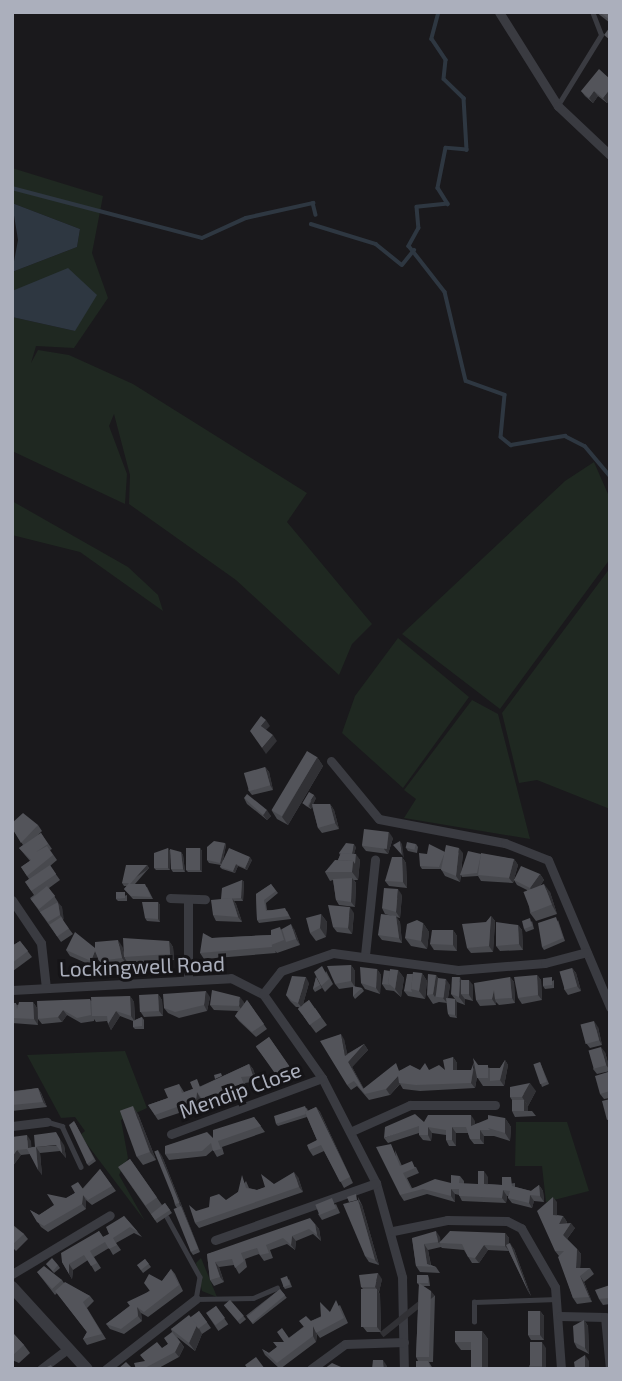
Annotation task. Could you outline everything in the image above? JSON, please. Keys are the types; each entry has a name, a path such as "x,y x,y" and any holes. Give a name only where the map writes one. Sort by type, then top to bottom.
{"street":[{"path":"499,12 558,106 610,155"},
{"path":"331,761 379,819 505,842 548,860 610,1007"},
{"path":"365,955 375,860"},
{"path":"170,898 205,899"},
{"path":"188,899 188,979"},
{"path":"12,900 41,943 46,988"},
{"path":"404,1369 404,1342 393,1231 376,1183 352,1131 322,1078 262,994 273,977 291,967 333,953 365,955 458,970 545,963 587,952"},
{"name":"Lockingwell Road","path":"12,990 231,978 262,994"},
{"name":"Mendip Close","path":"171,1134 322,1078"},
{"path":"352,1131 410,1105 495,1105"},
{"path":"12,1126 47,1122"},
{"path":"215,1240 376,1183"},
{"path":"12,1274 110,1214"},
{"path":"393,1231 434,1220 515,1224 530,1236 558,1299 561,1369"},
{"path":"12,1287 80,1361"},
{"path":"106,1369 196,1299"},
{"path":"560,1316 604,1317 610,1369"},
{"path":"311,1369 345,1344 404,1342"},
{"path":"41,1369 80,1361"}],"lane":[{"path":"558,106 601,35 592,12"},
{"path":"47,1122 62,1126 81,1167"},
{"path":"167,1217 200,1277 196,1299 253,1298 277,1288"},
{"path":"474,1322 474,1302 558,1299"}],"shaded area":[{"path":"12,168 103,196 92,253 108,298 74,348 36,346 31,363 38,350 69,355 133,384 307,493 287,522 372,624 352,644 339,675 236,580 129,504 130,475 114,414 109,426 127,474 125,504 12,451 12,317 75,331 12,291 12,272 77,247 80,229 12,203"},
{"path":"12,203 80,229 77,247 12,272 18,240"},
{"path":"68,268 97,295 75,331 12,317 12,291"},
{"path":"594,462 608,494 610,559 500,709 402,634 565,481"},
{"path":"12,501 128,567 158,595 163,611 80,552 12,535"},
{"path":"610,568 610,809 537,780 519,783 502,713"},
{"path":"398,638 469,697 403,788 342,733 355,696"},
{"path":"472,700 498,714 530,839 404,818 416,799 404,790"},
{"path":"125,1051 147,1108 121,1120 128,1158 119,1175 145,1221 80,1135 85,1131 75,1117 61,1118 27,1055"},
{"path":"516,1122 567,1122 589,1191 546,1202 542,1166 515,1166"},
{"path":"201,1258 217,1297 202,1291 196,1263"}],"building":[{"path":"599,12 610,12 610,20"},
{"path":"610,27 610,40 604,35"},
{"path":"599,69 610,79 610,89 603,98 594,91 589,98 581,91"},
{"path":"261,716 266,720 261,726 273,735 262,748 250,731"},
{"path":"307,751 317,757 282,816 271,810"},
{"path":"265,767 270,785 249,791 244,773"},
{"path":"309,792 314,795 307,806 302,803"},
{"path":"247,794 267,810 263,815 244,798"},
{"path":"312,804 330,804 335,823 318,828"},
{"path":"23,813 38,825 21,843 12,823"},
{"path":"364,829 389,832 387,849 362,846"},
{"path":"41,833 48,844 36,852 47,846 53,855 27,876 21,867 31,860 19,848"},
{"path":"214,841 225,843 220,863 207,860 207,847"},
{"path":"400,841 402,855 393,845"},
{"path":"407,842 416,844 414,850 406,848"},
{"path":"346,843 354,844 352,854 339,853"},
{"path":"429,844 445,852 439,867 420,866 419,853 427,854"},
{"path":"446,845 459,848 456,876 441,870"},
{"path":"168,848 168,868 154,868 154,853"},
{"path":"186,848 200,848 200,870 186,870"},
{"path":"229,848 250,857 245,868 236,864 233,871 220,867"},
{"path":"170,849 181,852 183,869 171,869"},
{"path":"468,851 481,854 477,873 460,875"},
{"path":"341,853 356,854 355,864 353,861 338,860"},
{"path":"481,853 514,859 509,878 478,875"},
{"path":"392,857 402,857 403,882 385,881"},
{"path":"335,860 353,861 352,872 325,872"},
{"path":"50,865 56,874 31,891 25,882"},
{"path":"126,865 147,865 130,884 145,884 151,897 131,896 124,889 129,883 122,883"},
{"path":"521,866 540,874 530,888 514,880"},
{"path":"352,878 351,902 336,900 333,879"},
{"path":"242,880 241,898 221,899 222,888"},
{"path":"271,884 276,891 264,900 266,911 285,908 289,916 257,920 256,894"},
{"path":"544,884 552,905 531,912 523,892"},
{"path":"47,886 55,896 39,909 31,899"},
{"path":"384,888 398,889 396,912 382,908"},
{"path":"116,892 125,892 125,898 116,899"},
{"path":"232,898 238,917 213,915 211,900"},
{"path":"58,902 60,915 48,922 40,912"},
{"path":"142,902 158,902 158,919 145,918"},
{"path":"328,905 350,907 348,928 333,927"},
{"path":"321,914 320,928 310,933 306,918"},
{"path":"381,914 396,916 399,938 378,935"},
{"path":"491,916 489,946 467,948 462,924 486,922"},
{"path":"61,917 69,929 57,936 49,925"},
{"path":"556,917 563,938 542,947 538,923"},
{"path":"530,918 532,926 524,929 522,921"},
{"path":"417,920 423,923 421,941 405,938 407,924"},
{"path":"496,922 518,925 519,944 496,946"},
{"path":"291,924 296,939 286,942 282,929"},
{"path":"280,927 284,940 271,945 271,930"},
{"path":"432,930 453,930 453,945 430,944"},
{"path":"75,932 95,948 95,942 118,940 122,958 99,961 95,951 91,961 66,950"},
{"path":"203,933 212,938 271,935 272,947 200,953"},
{"path":"123,938 169,941 170,954 124,957"},
{"path":"20,941 28,951 12,963 12,946"},
{"path":"351,965 351,981 335,984 327,966"},
{"path":"322,966 329,979 321,986 314,972"},
{"path":"360,967 377,969 376,988 361,983"},
{"path":"572,968 577,986 565,990 560,972"},
{"path":"390,969 398,970 395,989 388,983"},
{"path":"384,970 390,971 390,985 382,984"},
{"path":"413,972 422,973 419,991 411,989"},
{"path":"407,974 413,974 412,992 404,991"},
{"path":"428,974 436,975 433,994 427,995"},
{"path":"537,975 538,995 518,998 514,977"},
{"path":"292,976 306,977 298,1003 286,995"},
{"path":"316,977 320,985 313,989"},
{"path":"452,977 460,977 459,997 451,994"},
{"path":"510,977 512,998 495,999 494,990 492,999 476,1000 474,983"},
{"path":"552,977 552,985 543,986 543,978"},
{"path":"438,978 446,979 444,998 436,997"},
{"path":"461,980 469,980 469,994 461,994"},
{"path":"353,986 362,988 353,996"},
{"path":"212,990 240,997 239,1006 210,1005"},
{"path":"206,991 204,1005 175,1012 164,1008 163,994"},
{"path":"158,994 159,1011 140,1012 139,995"},
{"path":"130,996 131,1016 116,1011 108,1024 107,1016 92,1016 91,997"},
{"path":"446,998 455,999 455,1015 448,1014"},
{"path":"90,999 91,1015 77,1018 63,1010 58,1017 38,1019 37,1001"},
{"path":"247,1000 264,1024 252,1032 235,1016"},
{"path":"309,1000 315,1009 304,1017 298,1009"},
{"path":"19,1002 33,1002 34,1019 12,1018 12,1003 16,1003 17,1009"},
{"path":"315,1008 321,1017 310,1025 303,1016"},
{"path":"142,1017 142,1026 133,1027 133,1021"},
{"path":"594,1021 599,1040 586,1044 580,1025"},
{"path":"341,1034 345,1056 364,1044 348,1062 363,1089 396,1063 399,1071 410,1065 420,1070 425,1063 429,1070 439,1065 445,1070 443,1060 453,1057 453,1070 471,1070 474,1062 471,1083 416,1085 399,1083 398,1076 386,1089 365,1094 354,1081 347,1085 320,1041"},
{"path":"269,1037 289,1066 276,1075 256,1046"},
{"path":"601,1047 606,1065 594,1069 589,1051"},
{"path":"473,1058 478,1065 488,1065 488,1078 477,1078"},
{"path":"505,1060 500,1080 490,1081 490,1068 500,1068"},
{"path":"540,1062 547,1082 540,1084 533,1064"},
{"path":"249,1064 253,1076 241,1077 244,1084 202,1099 197,1092 196,1100 155,1115 148,1105 168,1098 164,1089 179,1084 182,1093 193,1089 190,1082 197,1079 200,1087"},
{"path":"608,1072 610,1091 600,1094 595,1076"},
{"path":"530,1083 522,1097 510,1097 510,1087"},
{"path":"38,1088 43,1102 12,1105 12,1092"},
{"path":"610,1099 610,1119 607,1120 602,1101"},
{"path":"512,1100 524,1100 524,1111 512,1111"},
{"path":"133,1106 150,1152 137,1157 120,1111"},
{"path":"305,1106 306,1114 276,1124 274,1116"},
{"path":"316,1107 350,1177 340,1182 321,1145 309,1150 307,1145 317,1140 305,1112"},
{"path":"415,1114 424,1122 428,1115 471,1115 471,1126 488,1119 490,1130 480,1130 480,1139 470,1139 466,1127 452,1127 452,1140 446,1140 446,1130 428,1127 428,1135 419,1135 419,1126 384,1138 385,1127"},
{"path":"488,1115 505,1118 505,1133 488,1128"},
{"path":"254,1117 261,1126 218,1141 221,1149 213,1151 211,1143 202,1151 165,1154 165,1146 207,1132 213,1138 213,1130"},
{"path":"74,1121 94,1159 87,1164 69,1125"},
{"path":"56,1132 62,1153 56,1145 36,1147 38,1170 27,1149 17,1150 12,1157 12,1137 27,1135 28,1148 35,1147 34,1135"},
{"path":"391,1144 400,1166 412,1161 415,1168 403,1173 411,1189 435,1179 451,1183 451,1175 460,1176 459,1183 478,1184 478,1171 484,1171 484,1184 502,1185 502,1177 511,1177 512,1186 531,1191 539,1185 540,1196 530,1195 529,1203 508,1198 510,1191 503,1190 502,1198 459,1196 459,1189 451,1189 451,1196 423,1189 400,1195 376,1147"},
{"path":"158,1150 179,1203 176,1204 154,1151"},
{"path":"130,1159 157,1198 145,1206 119,1167"},
{"path":"100,1169 112,1186 88,1200 83,1195 82,1204 44,1226 37,1222 30,1210 39,1215 54,1205 47,1194 66,1198 75,1193 71,1186 78,1182 83,1189"},
{"path":"294,1172 299,1187 195,1223 189,1205 196,1211 209,1207 210,1197 219,1194 226,1200 238,1192 242,1175 246,1188 257,1190 265,1187 261,1174 274,1184"},
{"path":"356,1194 357,1200 349,1202 347,1197"},
{"path":"553,1197 553,1215 563,1216 559,1224 571,1223 563,1235 577,1249 576,1268 590,1268 580,1276 589,1297 573,1298 558,1257 564,1251 555,1251 537,1211"},
{"path":"332,1198 336,1208 319,1215 315,1205"},
{"path":"358,1200 375,1260 365,1256 343,1204"},
{"path":"165,1203 170,1210 155,1220 151,1214"},
{"path":"181,1206 198,1249 191,1252 174,1209"},
{"path":"124,1216 138,1232 130,1227 113,1238 117,1245 109,1249 105,1242 90,1251 97,1263 91,1266 84,1255 69,1264 69,1274 62,1262 61,1253 99,1231 103,1237 109,1234 106,1227"},
{"path":"310,1218 315,1224 317,1235 309,1229 292,1236 291,1245 283,1238 266,1245 269,1253 260,1255 257,1248 241,1253 244,1261 235,1268 232,1259 215,1262 220,1277 210,1280 207,1254"},
{"path":"12,1227 24,1234 12,1245"},
{"path":"436,1231 438,1242 424,1244 427,1264 436,1267 416,1266 412,1238"},
{"path":"450,1231 505,1233 505,1246 484,1245 475,1258 468,1257 462,1244 439,1243"},
{"path":"510,1243 528,1291 506,1245"},
{"path":"52,1258 58,1265 53,1271 46,1264"},
{"path":"145,1259 149,1264 141,1270 137,1265"},
{"path":"44,1266 62,1280 52,1289 37,1272"},
{"path":"171,1269 179,1285 144,1312 137,1307 138,1316 121,1329 106,1324 130,1306 127,1302 150,1291 144,1283 149,1274 162,1281"},
{"path":"378,1273 375,1287 361,1287 359,1275"},
{"path":"417,1275 428,1275 428,1283 417,1283"},
{"path":"287,1276 290,1284 284,1287 280,1279"},
{"path":"65,1282 90,1296 83,1302 102,1334 83,1339 87,1332 55,1291"},
{"path":"419,1283 431,1291 429,1357 416,1357"},
{"path":"610,1285 610,1298 599,1299 595,1290"},
{"path":"280,1289 285,1295 252,1323 247,1317"},
{"path":"361,1289 377,1289 377,1327 361,1327"},
{"path":"230,1300 244,1316 238,1321 224,1305"},
{"path":"336,1300 344,1318 316,1333 313,1326 313,1336 277,1363 262,1349 269,1353 277,1347 273,1342 284,1342 277,1332 282,1328 289,1338 304,1327 299,1321 306,1316 311,1321 321,1317 320,1302 330,1312"},
{"path":"216,1306 225,1318 215,1325 206,1313"},
{"path":"199,1311 207,1322 198,1329 190,1317"},
{"path":"528,1311 540,1311 540,1335 528,1335"},
{"path":"189,1315 197,1325 189,1343 171,1329"},
{"path":"584,1320 585,1348 574,1342 573,1326"},
{"path":"455,1331 482,1331 482,1368 471,1368 471,1342 455,1342"},
{"path":"12,1332 24,1345 13,1355 12,1354"},
{"path":"172,1332 180,1342 175,1352 143,1369 136,1369 134,1363 145,1361 140,1355 157,1342 162,1348 168,1344 164,1338"},
{"path":"530,1342 542,1342 542,1366 530,1366"},
{"path":"585,1355 585,1369 575,1369 574,1362"},
{"path":"256,1357 265,1369 248,1369 245,1365"},
{"path":"373,1360 383,1360 384,1369 372,1369"},
{"path":"416,1361 428,1361 431,1369 416,1369"},
{"path":"126,1362 133,1369 119,1368"},
{"path":"332,1363 341,1367 340,1369 324,1369"}],"waterway":[{"path":"439,12 432,39 446,60 444,79 464,98 467,150 446,148 438,188 448,204 417,207 419,228 409,246 445,292 466,381 505,395 501,437 511,445 565,436 585,446 610,476"},
{"path":"12,188 202,238 246,218 313,203 316,215"},
{"path":"311,224 376,244 402,265 414,250"}]}
